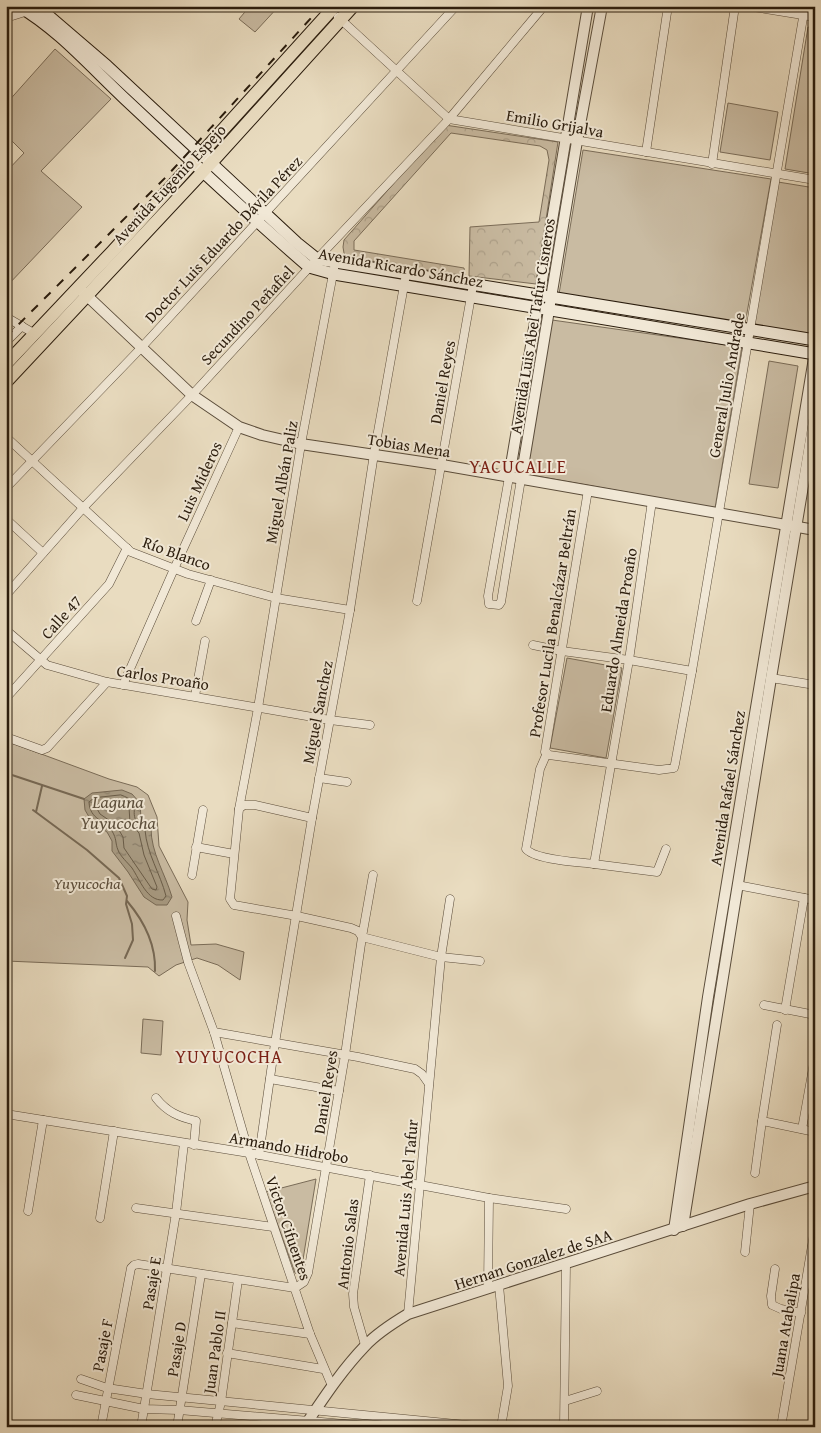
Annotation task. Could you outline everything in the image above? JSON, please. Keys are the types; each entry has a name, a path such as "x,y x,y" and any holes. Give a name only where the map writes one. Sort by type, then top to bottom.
{"main road":[{"name":"Avenida Eugenio Espejo","path":"6,382 83,292 202,163 353,6"},
{"name":"Avenida Ricardo Sánchez","path":"29,8 107,66 202,163 262,217 297,243 313,263 334,269 472,291 540,296 815,340"},
{"name":"Avenida Eugenio Espejo","path":"202,163 333,8"},
{"name":"Avenida Ricardo Sánchez","path":"472,291 537,309 815,354"},
{"name":"Avenida Eugenio Espejo","path":"6,364 34,334 83,292"}],"street":[{"name":"Doctor Luis Eduardo Dávila Pérez","path":"6,488 141,348 456,6"},
{"name":"Secundino Peñafiel","path":"6,595 83,508 192,395 449,119 544,6"},
{"name":"Avenida Luis Abel Tafur Cisneros","path":"588,6 488,596 489,604 493,605 499,605 502,602 521,479 602,6"},
{"path":"646,152 668,6"},
{"path":"712,164 735,6"},
{"path":"747,6 815,17"},
{"name":"General Julio Andrade","path":"610,763 659,770 674,768 805,6"},
{"path":"6,18 29,8"},
{"path":"333,8 341,19 449,119"},
{"name":"Emilio Grijalva","path":"449,119 565,140 815,180"},
{"name":"Miguel Albán Paliz","path":"297,916 234,905 230,899 239,809 258,708 301,444 334,269"},
{"name":"Miguel Sanchez","path":"259,1155 275,1043 312,818 350,610 374,454 405,280"},
{"name":"Daniel Reyes","path":"417,601 472,291"},
{"name":"Tobias Mena","path":"83,292 192,395 239,427 262,435 301,444 442,465 815,530"},
{"path":"6,317 34,334"},
{"path":"6,342 22,326"},
{"name":"Avenida Rafael Sánchez","path":"678,1228 777,641 790,526 815,354"},
{"name":"Avenida Rafael Sánchez","path":"678,1228 708,997 766,638 815,414"},
{"name":"Luis Mideros","path":"124,684 239,427"},
{"name":"Río Blanco","path":"6,437 131,552 174,569 276,598 350,610"},
{"name":"Profesor Lucila Benalcázar Beltrán","path":"588,490 545,749 549,754 540,769 526,849 529,852 542,856 594,864"},
{"name":"Eduardo Almeida Proaño","path":"594,864 629,660 652,501"},
{"path":"6,519 43,553"},
{"name":"Calle 47","path":"6,698 109,584 126,548"},
{"path":"196,621 211,580"},
{"name":"Carlos Proaño","path":"6,630 48,665 107,682 330,720 370,725"},
{"path":"766,638 777,641"},
{"path":"195,696 205,641"},
{"path":"533,645 692,671"},
{"path":"771,678 815,685"},
{"path":"6,737 42,750 47,748 107,682"},
{"path":"549,754 610,763"},
{"path":"319,778 347,782"},
{"path":"239,809 244,805 255,805 312,818"},
{"path":"192,874 203,810"},
{"path":"196,847 234,854"},
{"path":"594,864 657,872 666,849"},
{"name":"Daniel Reyes","path":"295,1288 304,1282 308,1273 373,874"},
{"path":"737,886 815,900"},
{"path":"785,1010 804,898"},
{"name":"Avenida Luis Abel Tafur","path":"408,1314 441,956 450,899"},
{"name":"Victor Cifuentes","path":"176,916 188,962 214,1032 249,1153 310,1334 323,1369 332,1386"},
{"path":"297,916 351,928 358,931 362,937 441,956 480,961"},
{"path":"764,1005 815,1015"},
{"path":"755,1173 777,1025"},
{"path":"214,1032 416,1069 429,1084"},
{"path":"802,1129 815,1057"},
{"path":"270,1079 339,1091"},
{"path":"156,1098 166,1109 174,1114 196,1121 194,1144"},
{"name":"Armando Hidrobo","path":"6,1114 249,1153 489,1198 566,1209"},
{"path":"28,1211 43,1120"},
{"path":"762,1121 815,1132"},
{"path":"100,1218 114,1131"},
{"name":"Pasaje E","path":"141,1427 176,1212 184,1143"},
{"name":"Antonio Salas","path":"365,1345 354,1308 353,1294 370,1175"},
{"name":"Hernan Gonzalez de SAA","path":"306,1423 332,1386 365,1345 408,1314 750,1204 815,1186"},
{"path":"488,1288 489,1198"},
{"path":"745,1252 750,1204"},
{"path":"136,1208 274,1227"},
{"name":"Juana Atabalipa","path":"781,1427 815,1228"},
{"path":"564,1427 566,1263"},
{"name":"Pasaje F","path":"101,1427 104,1401 131,1268 138,1264 167,1269"},
{"path":"167,1269 295,1288"},
{"path":"774,1270 772,1304 781,1309 801,1313"},
{"name":"Pasaje D","path":"177,1427 201,1274"},
{"name":"Juan Pablo II","path":"215,1427 221,1402 238,1280"},
{"path":"498,1285 508,1386 501,1427"},
{"path":"232,1323 310,1334"},
{"path":"227,1353 323,1369"},
{"path":"82,1379 107,1388 147,1394 182,1396 221,1402 315,1410 437,1424 487,1427"},
{"path":"565,1401 597,1391"},
{"path":"76,1395 144,1409 179,1410 306,1423 380,1427"}],"green space":[{"path":"250,6 279,6 255,32 239,19"},
{"path":"808,27 815,29 815,174 785,169"},
{"path":"55,49 111,99 41,171 82,207 6,287 6,172 24,153 6,135 6,104"},
{"path":"728,103 778,112 770,160 720,152"},
{"path":"445,125 558,142 536,284 469,276 470,227 539,222 549,160 547,150 540,146 451,133 354,241 354,250 464,268 465,276 347,257 344,253 344,240"},
{"path":"583,150 771,179 745,324 559,294"},
{"path":"778,182 815,188 815,300 809,334 754,325"},
{"path":"552,320 742,347 715,508 525,474"},
{"path":"769,361 798,366 778,488 749,484"},
{"path":"567,658 622,668 606,758 550,748"},
{"name":"Yuyucocha","path":"6,741 109,779 137,787 148,795 157,817 159,846 188,902 187,920 191,945 216,944 244,952 240,980 218,965 197,958 176,965 159,976 148,967 6,961"},
{"path":"143,1019 163,1021 161,1055 141,1053"},
{"path":"316,1179 301,1272 298,1274 295,1273 266,1192"}],"water":[{"name":"Laguna Yuyucocha","path":"122,790 132,794 140,803 141,819 151,828 153,846 172,897 167,905 156,905 144,897 112,851 112,841 107,832 92,822 85,810 84,799 92,793"}],"waterway":[{"path":"6,773 84,799"},
{"path":"36,812 42,786"},
{"path":"33,810 87,850 119,878 127,896 126,904 132,924 133,940 125,958"},
{"path":"127,901 148,933 155,961 155,971"}],"railway":[{"path":"6,337 166,177 322,6"}],"district":[{"name":"YACUCALLE","path":"518,467"},
{"name":"YUYUCOCHA","path":"229,1057"}]}
